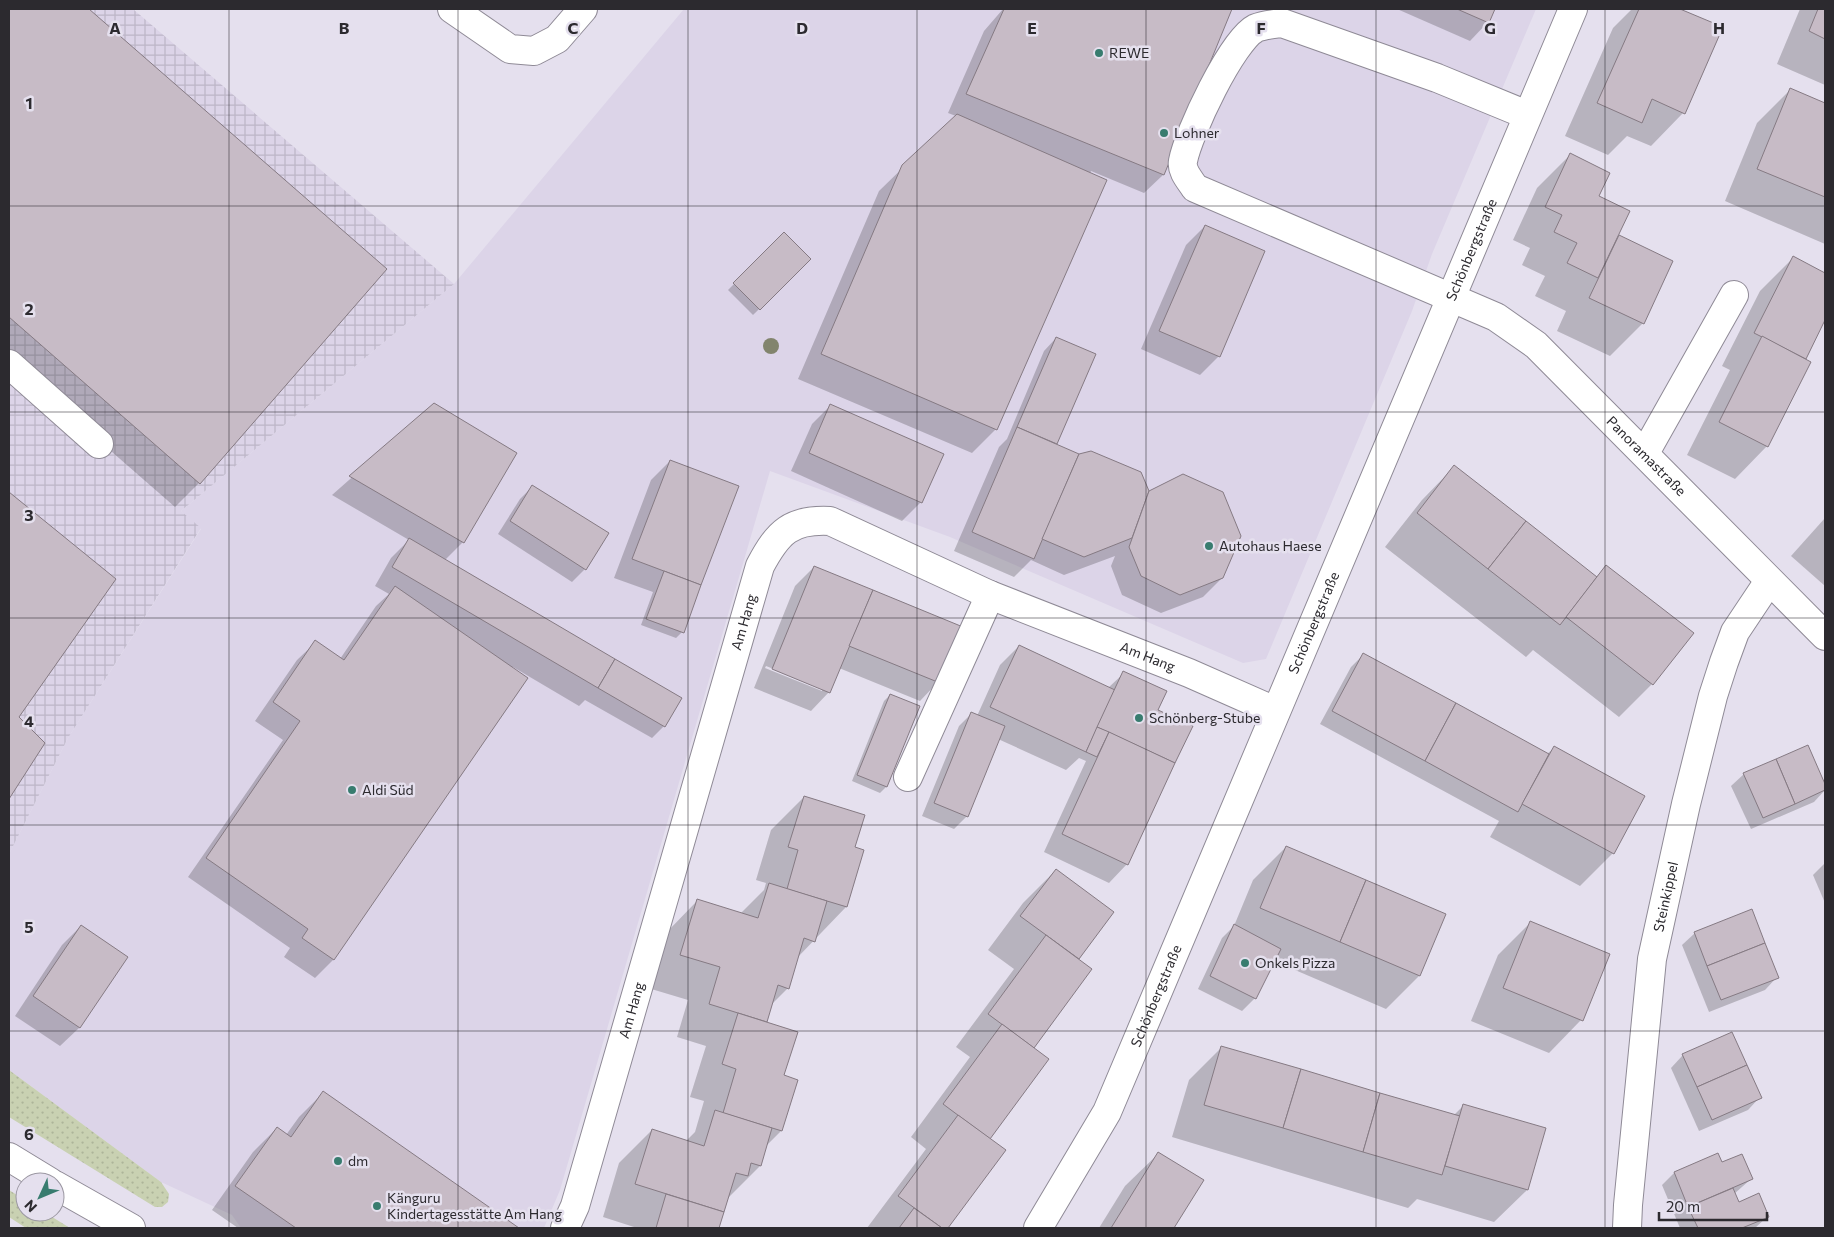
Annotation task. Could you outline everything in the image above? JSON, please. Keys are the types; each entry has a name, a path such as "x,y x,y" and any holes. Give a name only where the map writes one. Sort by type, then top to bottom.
{"street":[{"path":"452,9 510,49 534,51 557,39 582,9"},
{"name":"Schönbergstraße","path":"1038,1228 1107,1112 1573,9"},
{"name":"Panoramastraße","path":"1527,115 1437,78 1282,23 1255,28 1238,45 1207,98 1182,162 1185,174 1195,188 1452,296 1496,317 1536,344 1825,636"},
{"path":"1645,453 1734,295"},
{"path":"9,364 99,444"},
{"name":"Am Hang","path":"565,1228 575,1206 760,566 771,546 794,526 809,520 830,521 990,595 1189,673 1275,711"},
{"name":"Steinkippel","path":"1628,1228 1628,1204 1652,959 1686,804 1713,696 1736,632 1769,581"},
{"path":"908,777 990,595"},
{"path":"9,1157 34,1172"},
{"path":"65,1191 131,1228"}],"shaded area":[{"path":"9,9 133,9 454,284 181,511 201,528 68,738 9,854"},
{"path":"684,9 1536,9 1432,254 1412,311 1266,659 1243,663 950,537 770,471 560,1190 544,1228 241,1228 232,1215 161,1182 9,1070 9,854 68,738 201,529 181,511 454,284"}],"green space":[{"path":"9,1070 161,1182 169,1194 168,1202 162,1207 155,1207 9,1117"},
{"path":"9,1190 15,1194 15,1221 9,1217"},
{"path":"17,1222 60,1222 70,1228 26,1228"}],"building":[{"path":"9,9 89,9 387,269 200,484 9,317"},
{"name":"REWE","path":"1004,9 1232,9 1164,175 966,94"},
{"path":"1457,9 1495,9 1489,23"},
{"path":"1639,9 1680,9 1723,27 1685,114 1652,99 1642,123 1597,103"},
{"path":"1818,9 1825,9 1825,39 1809,31"},
{"path":"1790,88 1825,103 1825,197 1757,169"},
{"path":"957,114 1107,180 997,430 821,354 902,165"},
{"path":"1570,153 1610,173 1599,196 1630,211 1598,278 1567,263 1577,243 1554,232 1562,215 1545,207"},
{"path":"1205,225 1265,251 1220,357 1159,331"},
{"path":"784,232 811,259 760,310 733,283"},
{"path":"1619,235 1673,261 1644,324 1589,298"},
{"path":"1793,256 1825,273 1825,320 1806,359 1754,333"},
{"path":"1762,336 1811,362 1768,447 1719,422"},
{"path":"1056,337 1096,354 1057,444 1017,427"},
{"path":"434,403 517,453 464,543 349,476"},
{"path":"830,404 944,454 922,503 809,453"},
{"path":"1017,427 1079,454 1034,559 972,532"},
{"path":"1091,451 1141,472 1149,491 1132,538 1084,557 1042,539 1079,454"},
{"path":"670,460 739,486 701,585 632,559"},
{"path":"1454,465 1526,521 1488,569 1417,513"},
{"path":"1183,474 1223,492 1241,536 1223,578 1180,595 1141,576 1129,547 1149,491"},
{"path":"532,485 609,533 586,570 510,521"},
{"path":"9,492 116,579 19,717 45,743 9,799"},
{"path":"1526,521 1597,577 1560,625 1488,569"},
{"path":"409,538 615,659 598,688 392,567"},
{"path":"1606,565 1694,633 1653,685 1566,617"},
{"path":"814,566 873,590 830,693 772,669"},
{"path":"664,571 701,585 684,633 646,619"},
{"name":"Aldi Süd","path":"395,586 528,678 334,960 302,938 308,929 206,858 300,721 273,702 315,640 344,660"},
{"path":"873,590 963,627 940,683 849,646"},
{"path":"1019,645 1115,690 1086,752 990,707"},
{"path":"1363,653 1456,703 1425,761 1332,711"},
{"path":"615,659 682,698 665,727 598,688"},
{"name":"Schönberg-Stube","path":"1123,671 1167,691 1158,710 1193,726 1175,763 1097,727"},
{"path":"890,694 920,706 887,787 857,775"},
{"path":"1456,703 1549,754 1518,812 1425,761"},
{"path":"971,712 1005,726 968,817 934,803"},
{"path":"1097,727 1109,732 1097,757 1086,752"},
{"path":"1109,732 1175,763 1128,865 1062,834"},
{"path":"1808,745 1825,784 1825,790 1795,804 1776,759"},
{"path":"1554,746 1645,796 1614,854 1522,804"},
{"path":"1776,759 1795,804 1763,818 1743,773"},
{"path":"804,796 865,815 855,847 864,850 847,907 787,889 798,850 788,847"},
{"path":"1286,846 1366,880 1340,942 1260,908"},
{"path":"1056,869 1114,912 1079,959 1020,916"},
{"path":"1366,880 1446,914 1420,976 1340,942"},
{"path":"769,883 827,901 815,942 804,938 789,989 778,985 767,1022 709,1004 720,967 680,955 697,899 758,918"},
{"path":"1752,909 1765,943 1707,966 1694,932"},
{"path":"1530,921 1610,954 1583,1021 1503,988"},
{"name":"Onkels Pizza","path":"1234,924 1281,949 1256,999 1210,976"},
{"path":"81,925 128,957 80,1028 33,996"},
{"path":"1046,935 1092,969 1034,1048 988,1014"},
{"path":"1765,943 1779,978 1721,1000 1707,966"},
{"path":"738,1013 798,1032 784,1075 798,1080 782,1131 723,1113 736,1069 722,1064"},
{"path":"1002,1024 1049,1059 990,1139 943,1104"},
{"path":"1732,1032 1747,1065 1697,1087 1682,1054"},
{"path":"1221,1046 1301,1069 1283,1128 1204,1105"},
{"path":"1747,1065 1762,1098 1712,1120 1697,1087"},
{"path":"1301,1069 1380,1093 1363,1152 1283,1128"},
{"name":"dm","path":"323,1091 519,1228 296,1228 235,1186 277,1127 291,1137"},
{"path":"1380,1093 1460,1116 1442,1175 1363,1152"},
{"path":"1463,1104 1546,1128 1528,1190 1445,1166"},
{"path":"715,1110 772,1128 761,1166 751,1163 748,1176 736,1173 724,1212 635,1184 652,1129 704,1146"},
{"path":"958,1115 1006,1150 948,1228 942,1228 898,1196"},
{"path":"1158,1152 1204,1180 1174,1228 1111,1228"},
{"path":"1718,1153 1722,1162 1742,1154 1753,1179 1688,1207 1674,1172"},
{"path":"1733,1188 1739,1202 1759,1193 1769,1217 1742,1228 1698,1228 1688,1207"},
{"path":"666,1194 724,1212 719,1228 656,1228"},
{"path":"914,1208 942,1228 899,1228"}],"place":[{"name":"REWE","path":"1099,53"},
{"name":"Lohner","path":"1164,133"},
{"name":"Autohaus Haese","path":"1209,546"},
{"name":"Schönberg-Stube","path":"1139,718"},
{"name":"Aldi Süd","path":"352,790"},
{"name":"Onkels Pizza","path":"1245,963"},
{"name":"dm","path":"338,1161"},
{"name":"Känguru Kindertagesstätte Am Hang","path":"377,1206"}]}
